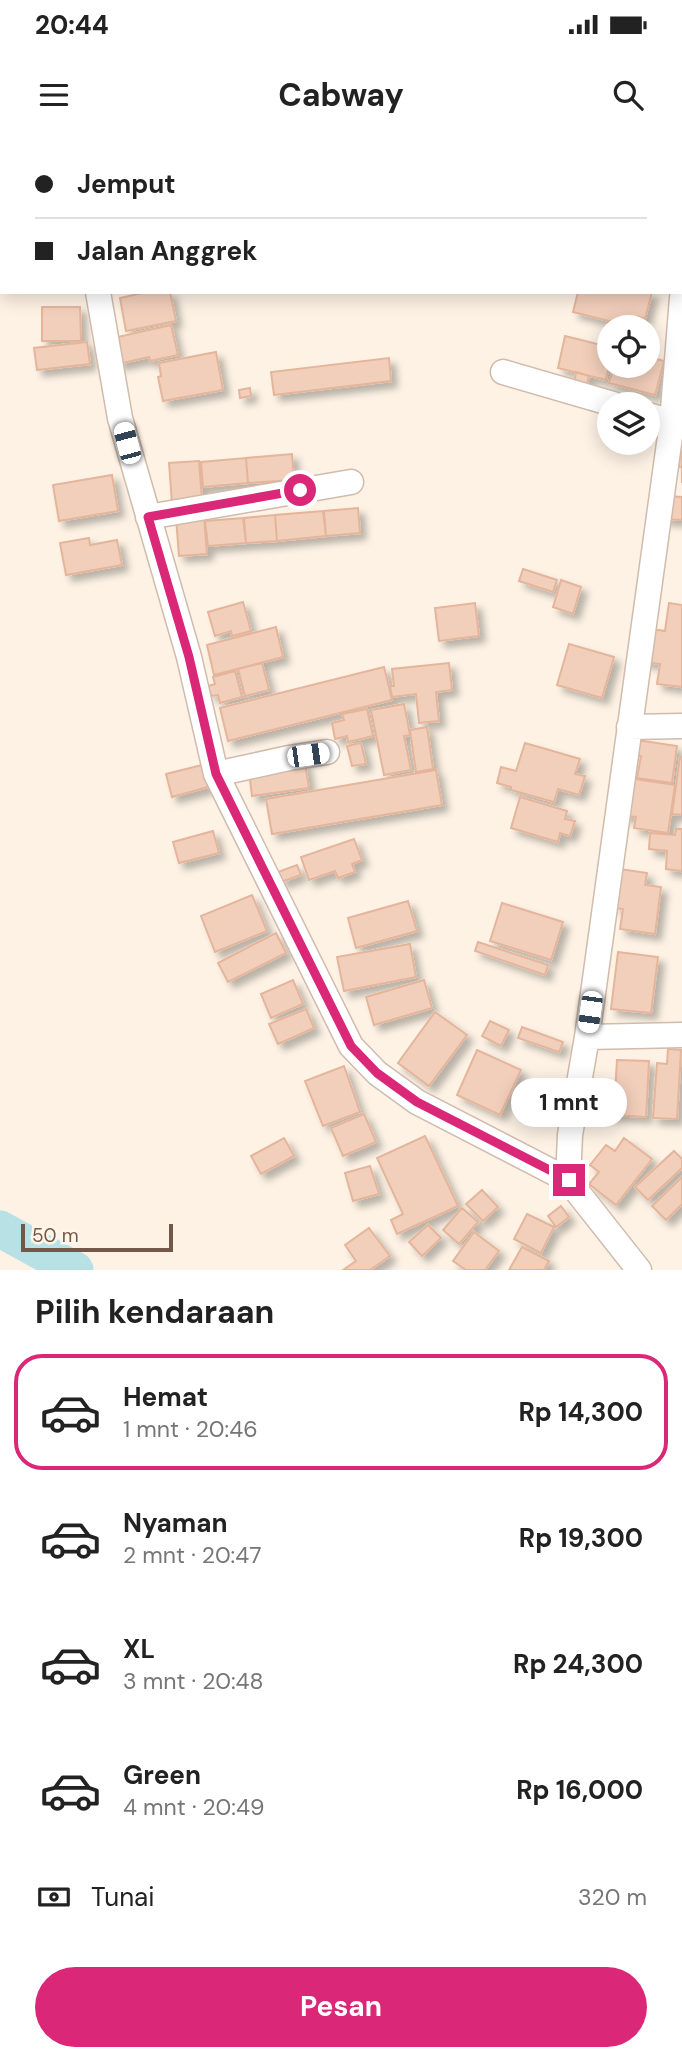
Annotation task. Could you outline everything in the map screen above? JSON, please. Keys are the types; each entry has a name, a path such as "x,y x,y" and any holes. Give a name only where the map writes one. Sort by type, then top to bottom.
{"street":[{"path":"98,294 120,418 189,657 216,774 351,1046 377,1073 417,1102 569,1180 639,1270"},
{"path":"569,1180 570,1135 587,1037 629,727 676,412 682,298"},
{"path":"503,372 597,400"},
{"path":"148,517 351,482"},
{"path":"629,727 682,726"},
{"path":"216,774 327,752"},
{"path":"587,1037 682,1035"}],"building":[{"path":"138,294 170,294 176,321 126,331 120,298"},
{"path":"578,294 651,294 646,315 597,315 597,318 573,312"},
{"path":"42,307 80,307 81,341 42,341"},
{"path":"171,325 178,355 150,361 149,357 118,364 115,348 120,347 118,337"},
{"path":"565,336 597,344 597,378 558,368"},
{"path":"87,342 90,364 37,370 34,348"},
{"path":"216,352 223,390 163,401 158,377 161,376 159,363"},
{"path":"389,358 391,381 274,395 271,372"},
{"path":"660,360 664,361 660,376"},
{"path":"576,372 589,376 586,387 574,384"},
{"path":"610,378 660,378 656,392 644,392 609,383"},
{"path":"250,388 251,396 240,398 239,390"},
{"path":"682,440 682,467 679,467"},
{"path":"292,454 294,480 248,483 246,458"},
{"path":"246,458 248,483 203,487 201,462"},
{"path":"199,461 202,500 172,503 169,463"},
{"path":"112,475 118,511 59,521 53,485"},
{"path":"664,496 682,497 682,520 663,519"},
{"path":"358,508 360,533 326,536 324,511"},
{"path":"323,511 326,536 277,541 275,515"},
{"path":"275,515 277,541 246,543 244,518"},
{"path":"204,516 207,554 179,556 176,518"},
{"path":"243,518 246,543 208,546 205,521"},
{"path":"89,538 90,545 117,540 122,565 66,575 60,543"},
{"path":"523,569 557,580 553,592 519,581"},
{"path":"561,580 581,587 573,614 553,607"},
{"path":"243,602 251,631 232,636 231,631 215,636 208,612"},
{"path":"475,603 479,636 439,641 435,608"},
{"path":"669,603 682,605 682,687 657,684 660,664 641,661 646,628 665,631"},
{"path":"276,627 283,657 214,675 207,645"},
{"path":"569,644 614,657 602,698 557,685"},
{"path":"262,663 269,690 245,696 238,669"},
{"path":"449,663 452,690 436,692 439,721 419,723 416,694 392,697 392,669"},
{"path":"384,667 392,700 228,741 220,708"},
{"path":"235,671 242,697 220,703 218,695 211,696 208,686 215,684 213,677"},
{"path":"404,704 410,735 404,736 411,770 384,775 371,710"},
{"path":"367,709 373,736 348,742 347,736 335,739 332,723 344,720 342,714"},
{"path":"427,727 433,769 416,772 410,730"},
{"path":"637,740 677,746 672,783 637,778 641,756 635,755"},
{"path":"361,743 366,764 352,766 347,746"},
{"path":"525,743 580,759 575,774 585,776 579,795 558,789 554,802 511,790 511,787 497,783 501,767 516,771"},
{"path":"682,757 682,815 672,814"},
{"path":"305,763 309,788 252,796 249,771"},
{"path":"202,765 208,787 172,797 166,774"},
{"path":"436,770 442,805 272,834 266,799"},
{"path":"628,778 675,785 668,833 634,828 636,817 623,816"},
{"path":"520,797 567,811 565,819 575,821 570,836 560,833 558,842 511,828"},
{"path":"676,829 682,829 682,871 666,869 667,851 649,849 650,833 675,835"},
{"path":"213,831 219,853 179,863 173,842"},
{"path":"354,839 362,860 352,864 355,872 338,878 335,871 309,880 301,857"},
{"path":"297,865 301,875 281,882 278,872"},
{"path":"620,869 647,873 645,885 661,887 655,934 620,929 623,909 615,908"},
{"path":"252,895 267,931 215,952 201,916"},
{"path":"408,901 417,931 356,948 348,918"},
{"path":"502,903 563,922 551,960 490,941"},
{"path":"276,933 286,953 228,982 218,963"},
{"path":"478,942 548,965 545,975 475,951"},
{"path":"410,944 416,977 344,991 337,957"},
{"path":"618,952 658,957 651,1013 611,1009"},
{"path":"293,980 303,1004 271,1018 261,994"},
{"path":"424,980 432,1008 374,1025 366,997"},
{"path":"306,1009 314,1028 278,1044 269,1024"},
{"path":"435,1012 467,1035 429,1086 398,1063"},
{"path":"490,1021 509,1030 501,1046 482,1036"},
{"path":"522,1027 563,1042 559,1052 518,1038"},
{"path":"668,1049 681,1050 677,1119 653,1118 657,1063 667,1064"},
{"path":"477,1050 521,1070 500,1115 457,1095"},
{"path":"617,1060 649,1061 646,1117 596,1114 597,1093 615,1094"},
{"path":"344,1066 360,1112 323,1126 305,1081"},
{"path":"364,1114 376,1142 343,1156 331,1128"},
{"path":"425,1136 458,1206 397,1234 391,1220 403,1214 377,1158"},
{"path":"284,1138 294,1156 261,1174 251,1156"},
{"path":"624,1138 652,1159 616,1205 589,1184 599,1172 590,1165 606,1145 615,1151"},
{"path":"674,1151 682,1159 682,1168 648,1200 635,1187"},
{"path":"370,1166 379,1194 353,1201 345,1173"},
{"path":"682,1177 682,1204 666,1220 652,1206"},
{"path":"482,1190 498,1207 483,1221 466,1204"},
{"path":"561,1206 569,1217 556,1227 548,1216"},
{"path":"462,1208 478,1222 459,1244 443,1230"},
{"path":"527,1214 554,1227 541,1253 514,1239"},
{"path":"428,1225 441,1238 422,1256 409,1242"},
{"path":"369,1228 390,1256 370,1270 343,1270 356,1261 345,1245"},
{"path":"474,1232 499,1251 485,1270 466,1270 453,1261"},
{"path":"522,1247 549,1261 544,1270 509,1270"}],"waterway":[{"path":"0,1229 75,1270"}],"route":[{"path":"300,490 148,517 189,657 216,774 351,1046 377,1073 417,1102 569,1180"}]}
